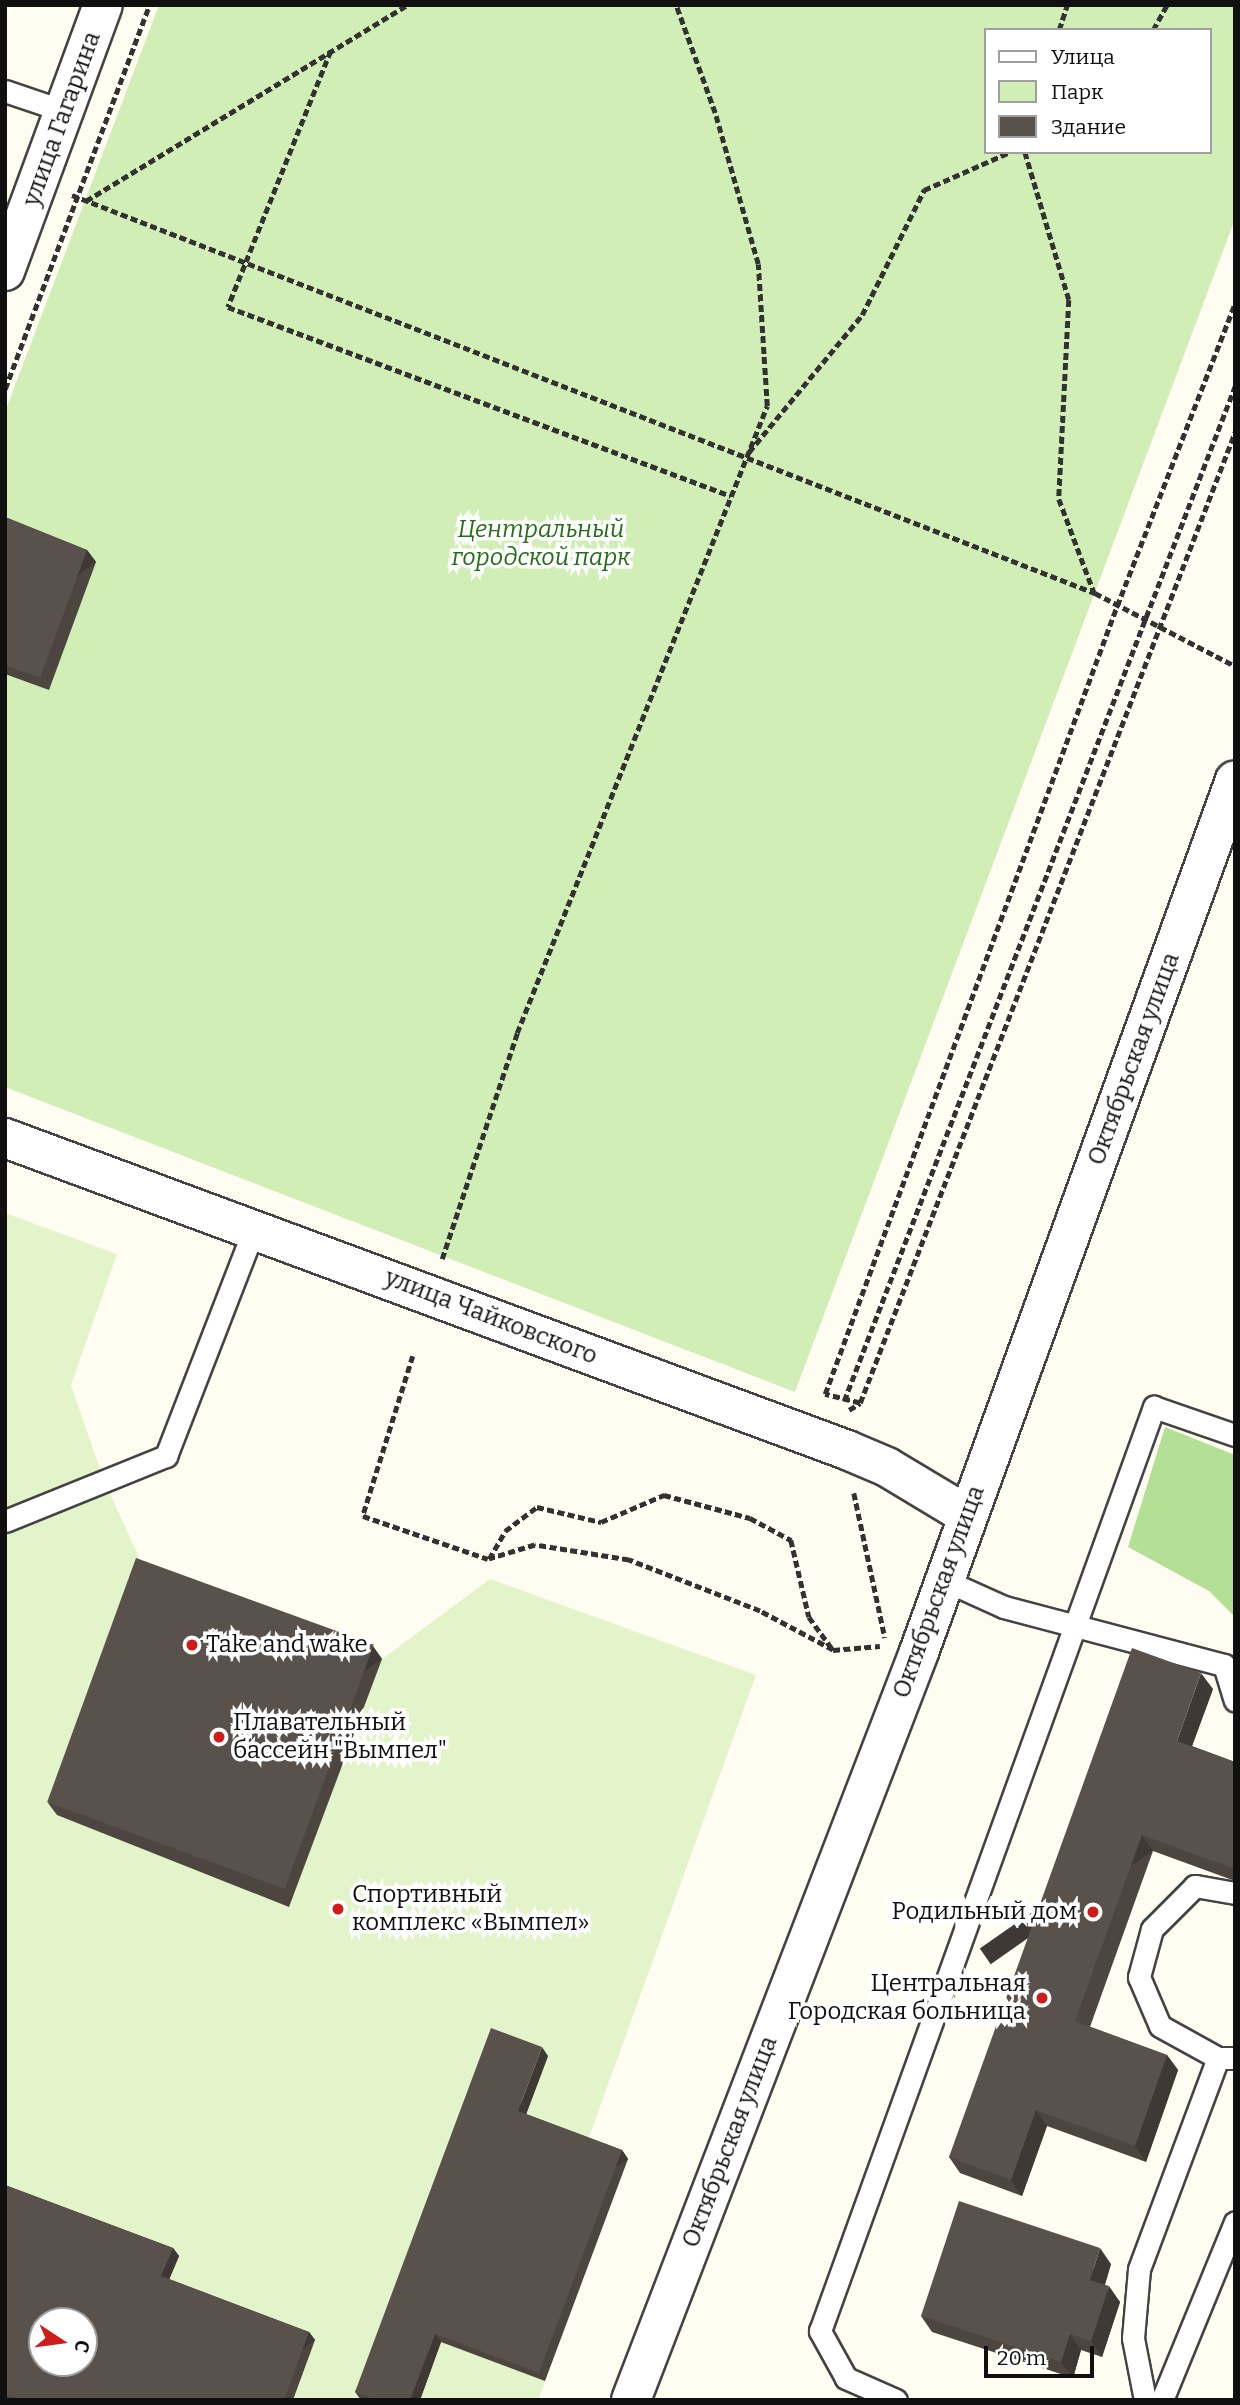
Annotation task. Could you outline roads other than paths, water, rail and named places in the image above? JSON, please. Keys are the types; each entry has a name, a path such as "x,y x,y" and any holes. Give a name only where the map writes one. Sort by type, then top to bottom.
{"street":[{"name":"улица Гагарина","path":"5,271 103,5"},
{"name":"Октябрьская улица","path":"631,2400 944,1580 1235,780"},
{"name":"улица Чайковского","path":"5,1138 848,1450 887,1467 967,1515"}],"lane":[{"path":"5,91 64,111"},
{"path":"5,1521 166,1456 254,1229"},
{"path":"896,2400 846,2378 820,2331 1154,1407 1235,1435"},
{"path":"944,1580 1004,1607 1073,1628 1224,1665 1235,1700"},
{"path":"1144,2400 1133,2339 1139,2269 1226,2058 1160,2026 1139,1977 1152,1928 1195,1886 1235,1893"},
{"path":"1162,2400 1235,2222"}],"place":[{"name":"Take and wake","path":"192,1645"},
{"name":"Плавательный бассейн \"Вымпел\"","path":"219,1737"},
{"name":"Спортивный комплекс «Вымпел»","path":"338,1909"},
{"name":"Родильный дом","path":"1093,1912"},
{"name":"Центральная Городская больница","path":"1042,1998"}],"park label":[{"name":"Центральный городской парк","path":"541,544"}]}
